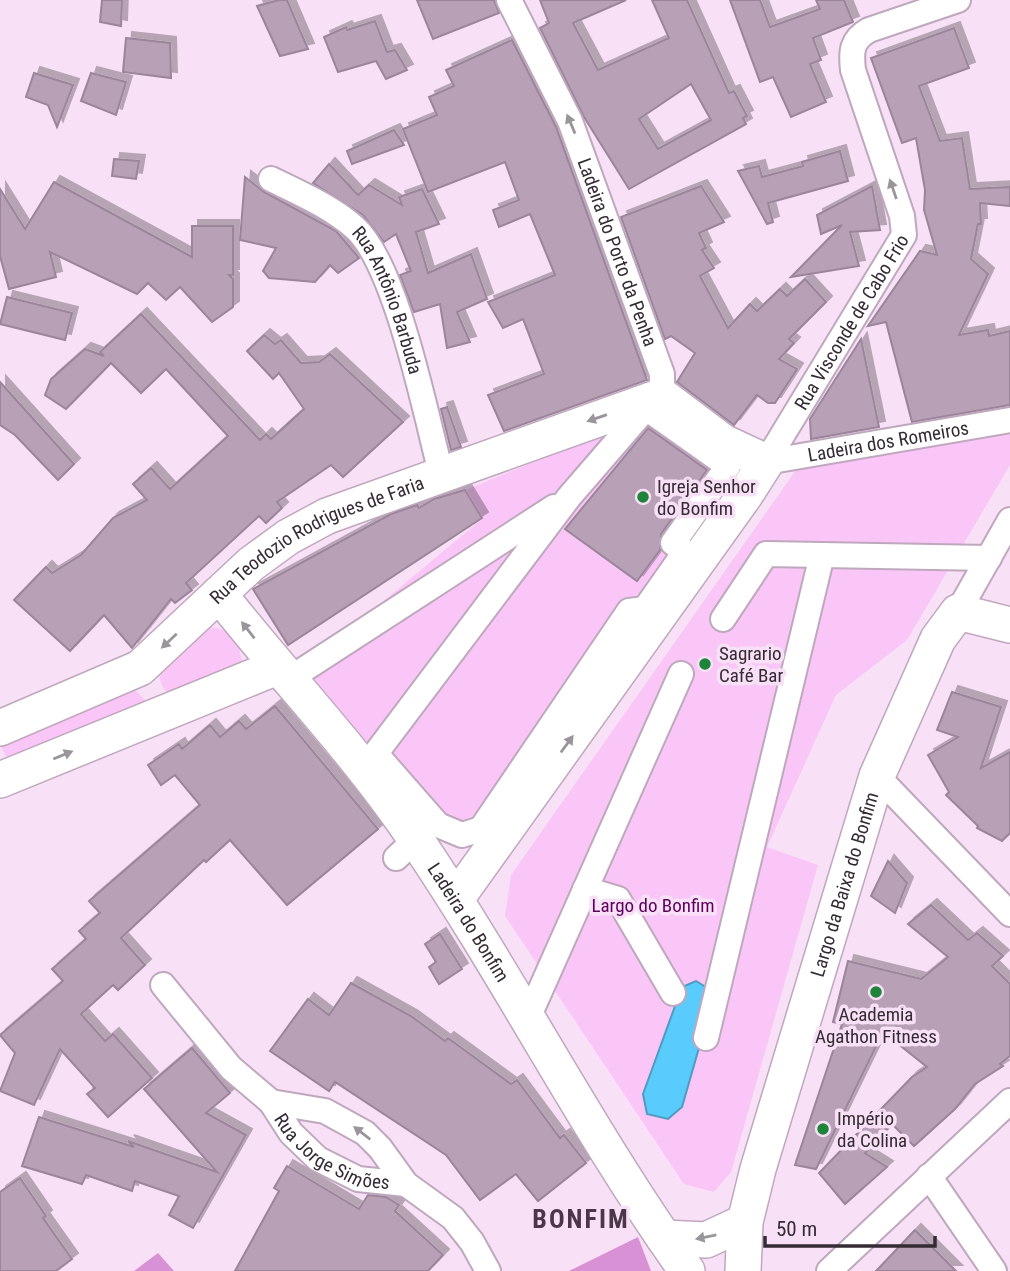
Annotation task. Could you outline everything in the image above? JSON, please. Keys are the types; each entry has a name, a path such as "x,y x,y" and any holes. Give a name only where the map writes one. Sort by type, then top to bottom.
{"street":[{"name":"Ladeira do Porto da Penha","path":"509,0 552,83 593,181 662,374 662,396"},
{"name":"Rua Visconde de Cabo Frio","path":"766,461 904,235 902,216 853,70 852,46 859,36 869,30 958,0"},
{"name":"Rua Antônio Barbuda","path":"271,178 333,211 357,229 374,252 389,284 441,473"},
{"path":"456,900 738,506 766,461 723,442 662,396"},
{"name":"Rua Teodozio Rodrigues de Faria","path":"0,728 140,668 251,564 327,516 662,396"},
{"path":"646,408 728,466 673,543 685,552 645,609 629,611 481,829 462,835 438,825 370,761 569,497 646,408"},
{"name":"Ladeira dos Romeiros","path":"766,461 1010,420"},
{"path":"0,780 290,668 569,497"},
{"name":"Largo da Baixa do Bonfim","path":"743,1271 745,1223 815,974 877,776 938,639 958,612 1010,520"},
{"path":"723,620 766,554 989,558"},
{"path":"706,1038 822,555"},
{"name":"Ladeira do Bonfim","path":"219,594 290,668 370,761 406,848 456,900 687,1271"},
{"path":"958,612 1010,625"},
{"path":"140,668 169,713"},
{"path":"528,1018 681,674"},
{"path":"877,776 1010,914"},
{"path":"585,889 618,900 673,993"},
{"name":"Rua Jorge Simões","path":"163,985 231,1068 271,1102 291,1133 318,1159 358,1179 406,1184"},
{"path":"829,1271 1010,1101"},
{"name":"Rua Jorge Simões","path":"271,1102 325,1111 346,1121 380,1148 406,1184 453,1218 472,1242 488,1271"},
{"path":"929,1176 994,1271"},
{"path":"664,1238 706,1240 745,1223"}],"green space":[{"path":"658,412 742,470 489,833 428,823 302,669 482,519 465,490"},
{"name":"Largo do Bonfim","path":"1010,429 1010,465 907,640 836,695 767,847 818,865 731,1172 714,1192 684,1184 505,916 511,875 796,470"},
{"path":"208,627 223,630 233,638 242,664 170,695 160,682 160,665"},
{"path":"133,688 145,700 145,709 10,763 0,745"}],"shaded area":[{"path":"638,1237 651,1271 569,1271"},
{"path":"158,1253 174,1271 134,1271"}],"water":[{"path":"696,981 709,989 711,1006 682,1107 668,1119 647,1114 643,1094 682,987"}],"building":[{"path":"102,0 122,0 121,26 100,22"},
{"path":"287,0 308,49 280,56 257,6"},
{"path":"417,0 494,0 499,13 433,39"},
{"path":"540,0 626,0 573,23 598,70 669,38 652,0 687,0 729,93 734,91 747,116 743,118 746,124 629,189 584,117 540,28 549,23","holes":["691,84 711,120 658,149 639,119"]},
{"path":"730,0 760,0 770,27 820,9 816,0 844,0 853,22 813,38 821,60 810,64 826,102 791,117 773,77 760,82"},
{"path":"375,21 387,52 395,50 407,70 386,79 376,61 338,72 324,37 346,27 347,30"},
{"path":"954,28 969,68 919,86 940,141 962,138 970,189 1010,187 1010,206 980,203 981,224 978,224 971,259 988,274 959,335 988,330 989,336 1010,331 1010,405 912,422 886,322 868,326 920,251 937,255 924,210 925,190 916,138 902,143 871,58"},
{"path":"126,38 170,43 171,78 123,72"},
{"path":"512,40 556,127 647,380 504,431 488,395 544,374 523,319 503,328 488,302 555,275 530,214 499,227 493,210 519,200 505,162 428,192 403,129 437,115 429,97 454,86 446,70"},
{"path":"34,73 73,85 57,127 48,105 26,97"},
{"path":"91,73 126,82 116,115 81,101"},
{"path":"394,130 404,145 352,164 347,151"},
{"path":"840,151 848,181 768,203 773,222 767,224 738,171 759,166 762,177 803,166 802,162"},
{"path":"114,159 139,161 136,179 112,176"},
{"path":"329,164 358,195 369,185 402,205 399,197 422,189 439,224 416,232 428,273 471,254 487,299 457,312 470,342 447,348 440,304 414,312 400,275 411,271 396,234 384,242 363,215 313,183"},
{"path":"245,177 264,192 336,231 359,258 338,273 330,265 315,282 269,278 263,271 276,248 240,240"},
{"path":"54,182 192,257 192,226 233,226 233,275 229,275 233,279 233,307 212,322 180,287 166,300 148,283 137,294 50,252 56,277 9,289 0,256 0,189 25,229"},
{"path":"701,186 724,222 699,233 706,248 702,250 714,268 700,276 728,328 750,304 757,311 780,289 787,296 805,279 826,302 789,339 794,343 779,359 797,369 775,403 768,403 757,395 734,425 677,382 695,353 671,336 665,339 621,217"},
{"path":"872,186 880,230 850,232 859,266 791,277 842,225 821,234 817,215"},
{"path":"7,297 72,313 65,340 0,324"},
{"path":"141,314 260,440 266,434 271,439 304,409 279,373 273,379 247,351 264,335 275,344 281,340 301,363 319,362 330,354 403,422 343,477 331,465 277,502 282,508 266,523 259,516 186,583 192,590 175,603 171,599 132,648 104,615 70,651 14,600 46,567 52,573 81,555 113,518 147,500 133,484 151,468 170,489 228,436 166,369 141,393 111,363 66,409 45,395 51,379 85,349 104,356 100,352"},
{"path":"861,339 879,427 811,439 810,419"},
{"path":"0,382 74,464 58,480 15,435 0,425"},
{"path":"447,407 461,447 451,450 441,409"},
{"name":"Igreja Senhor do Bonfim","path":"648,428 707,470 661,534 660,550 637,581 565,529"},
{"path":"465,490 482,518 288,645 253,589 391,514 417,505 419,508 434,499"},
{"path":"952,692 1001,707 981,768 1010,752 1010,833 1002,841 977,828 946,795 949,792 928,755 958,737 937,730"},
{"path":"275,706 378,829 287,905 230,840 206,862 204,860 121,938 145,965 118,990 113,985 81,1014 105,1041 113,1034 152,1078 108,1117 87,1094 95,1088 60,1049 34,1105 0,1091 15,1053 0,1035 63,981 52,969 86,939 79,931 100,913 89,901 200,805 175,775 161,785 148,765 179,744 182,749 210,725 220,737 239,721 246,729"},
{"path":"888,861 907,883 895,913 871,896"},
{"path":"931,905 968,940 977,933 1003,956 992,966 1010,984 1010,1056 1000,1064 1003,1066 975,1084 955,1109 914,1146 892,1124 865,1153 887,1167 845,1204 819,1173 912,1077 927,1067 883,1032 816,1169 795,1165 842,1024 833,1022 848,961 921,979 948,957 908,924"},
{"path":"440,934 462,969 439,984 429,967 436,962 425,944"},
{"path":"351,983 411,1016 445,1041 448,1038 511,1084 517,1080 560,1138 564,1135 586,1163 538,1201 516,1174 480,1200 446,1155 335,1082 329,1091 270,1051 308,999 329,1015"},
{"path":"192,1048 230,1093 206,1113 246,1135 193,1228 169,1215 179,1196 135,1181 132,1191 86,1175 82,1184 22,1166 39,1117 134,1147 128,1141 217,1172 144,1089"},
{"path":"287,1166 359,1209 368,1195 386,1197 399,1205 395,1211 443,1255 428,1271 235,1271 279,1191 274,1188"},
{"path":"20,1178 46,1216 43,1218 72,1259 56,1271 0,1271 0,1192"},
{"path":"915,1230 956,1271 876,1271"}],"place":[{"name":"Igreja Senhor do Bonfim","path":"643,497"},
{"name":"Sagrario Café Bar","path":"705,664"},
{"name":"Academia Agathon Fitness","path":"876,992"},
{"name":"Império da Colina","path":"823,1129"}],"district":[{"name":"BONFIM","path":"581,1219"}]}
